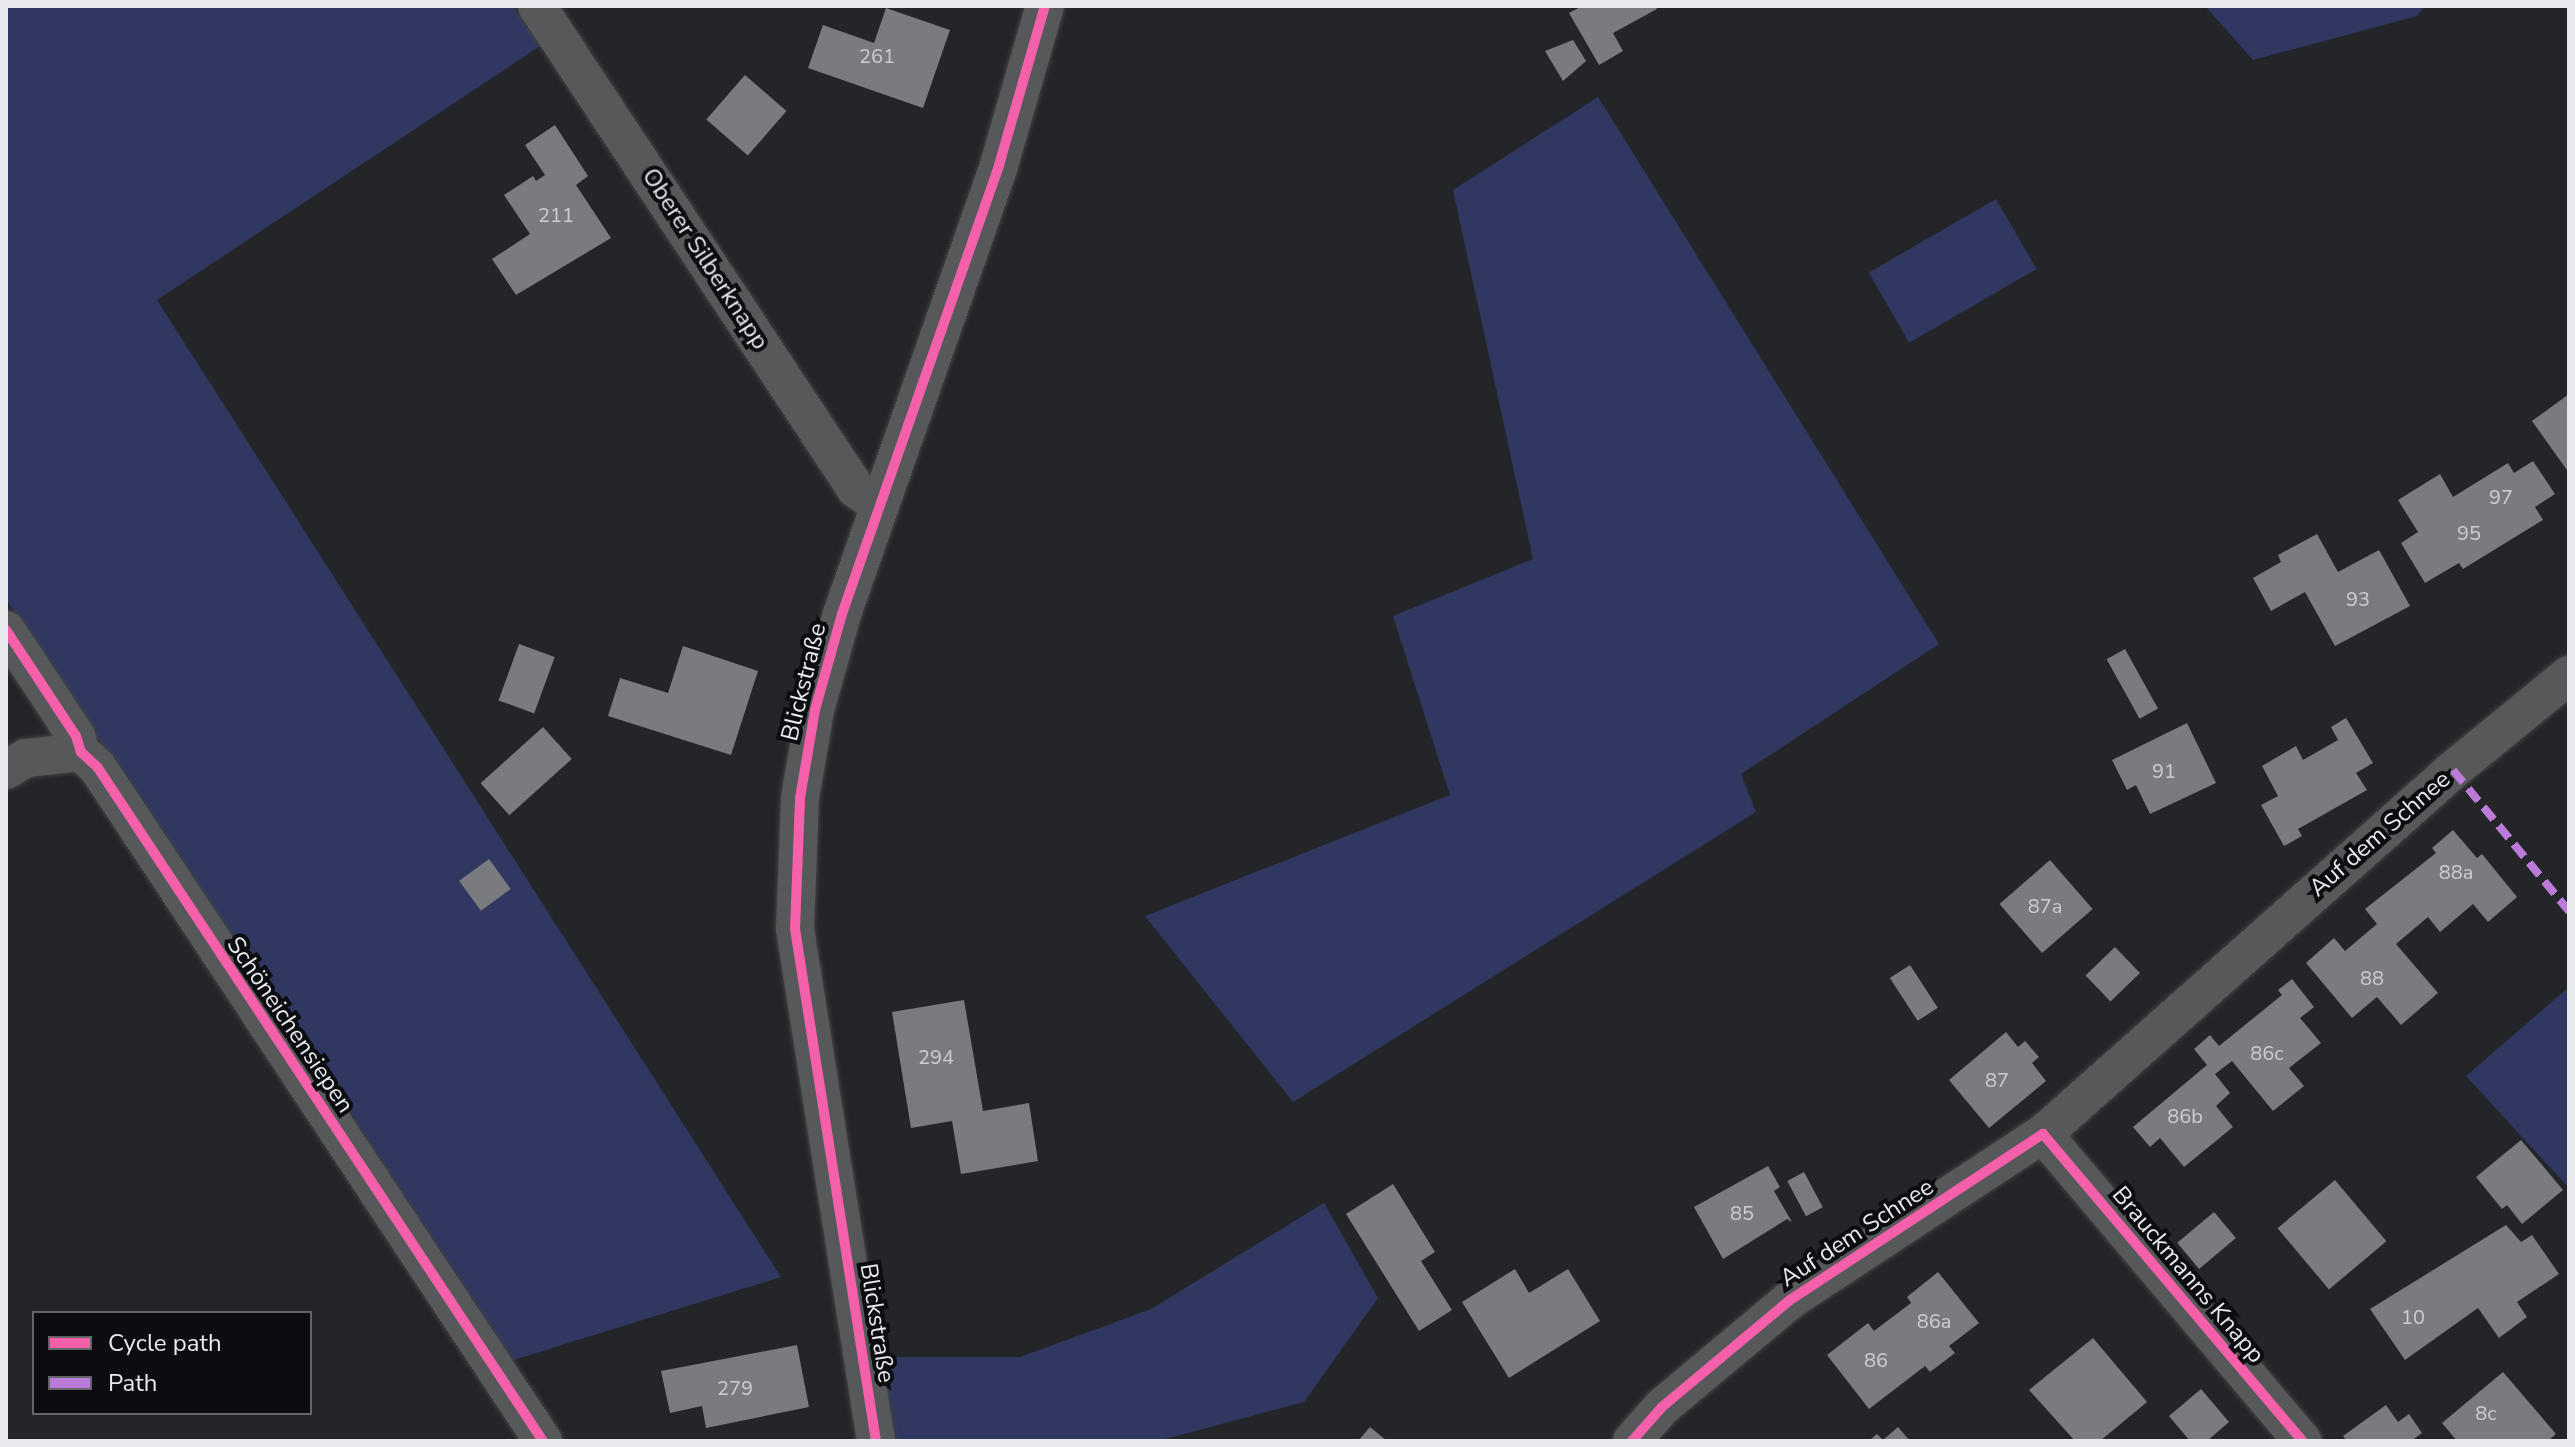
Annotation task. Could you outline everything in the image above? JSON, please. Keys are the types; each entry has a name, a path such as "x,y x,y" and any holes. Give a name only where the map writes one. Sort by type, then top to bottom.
{"street":[{"name":"Oberer Silberknapp","path":"537,6 856,489 880,505"},
{"name":"Blickstraße","path":"876,1441 795,929 794,875 815,710 880,505 999,165 1045,6"},
{"name":"Schöneichensiepen","path":"6,630 76,736 81,752 98,768 543,1441"},
{"name":"Auf dem Schnee","path":"1632,1441 1662,1407 1790,1300 2043,1134 2453,770 2569,675"},
{"path":"6,770 26,758 81,752"},
{"name":"Brauckmanns Knapp","path":"2043,1134 2302,1441"}],"shaded area":[{"path":"6,6 513,6 540,46 157,300 781,1277 507,1362 6,599"},
{"path":"2205,6 2425,6 2417,16 2253,60"},
{"path":"1598,97 1939,644 1741,774 1756,812 1293,1102 1145,916 1450,795 1393,616 1533,559 1453,190"},
{"path":"1996,199 2036,269 1909,343 1869,272"},
{"path":"2569,987 2569,1188 2466,1076"},
{"path":"1324,1203 1378,1298 1304,1402 1158,1441 876,1441 862,1357 1020,1357 1151,1309"}],"building":[{"path":"1582,6 1655,6 1657,9 1613,33 1623,51 1599,65 1569,13"},
{"path":"886,8 950,30 923,108 808,68 823,25 874,43"},
{"path":"1573,40 1586,61 1563,81 1545,51"},
{"path":"745,75 787,111 748,156 706,120"},
{"path":"555,125 588,176 576,185 611,238 516,295 492,259 530,234 504,195 533,176 536,181 545,175 525,145"},
{"path":"2569,394 2569,473 2532,421"},
{"path":"2533,461 2555,494 2535,507 2543,520 2463,569 2459,563 2425,583 2401,543 2418,532 2398,500 2440,474 2453,497 2508,463 2514,473"},
{"path":"2317,534 2338,572 2379,550 2410,606 2335,646 2305,592 2271,611 2253,578 2281,562 2278,555"},
{"path":"519,644 555,657 534,713 498,700"},
{"path":"683,646 758,671 731,755 608,716 620,678 668,693"},
{"path":"2125,649 2158,708 2140,719 2107,659"},
{"path":"2346,718 2373,763 2356,773 2367,790 2298,829 2302,836 2284,846 2261,805 2278,796 2262,766 2296,746 2303,760 2338,740 2331,727"},
{"path":"2187,723 2216,783 2150,814 2136,785 2127,790 2112,760"},
{"path":"543,727 572,759 509,815 481,783"},
{"path":"2453,830 2477,858 2482,854 2517,897 2488,922 2473,904 2440,932 2428,917 2396,944 2438,993 2401,1025 2377,997 2352,1018 2306,963 2334,938 2345,951 2377,924 2365,909 2436,853 2432,848"},
{"path":"489,859 511,889 481,911 459,881"},
{"path":"2050,860 2093,909 2042,953 1999,904"},
{"path":"2115,947 2140,973 2111,1001 2086,975"},
{"path":"1910,965 1938,1008 1918,1021 1890,978"},
{"path":"2292,979 2314,1007 2300,1018 2321,1043 2289,1068 2304,1086 2273,1111 2232,1061 2215,1074 2230,1093 2216,1106 2233,1127 2184,1167 2160,1138 2150,1147 2133,1127 2207,1065 2194,1049 2210,1035 2219,1046 2282,995 2278,990"},
{"path":"964,1000 983,1111 1029,1103 1038,1161 961,1174 952,1121 911,1128 892,1012"},
{"path":"2006,1032 2018,1047 2025,1041 2039,1057 2032,1063 2046,1081 1989,1128 1949,1080"},
{"path":"2521,1140 2563,1190 2522,1224 2507,1205 2502,1209 2476,1177"},
{"path":"1768,1166 1780,1187 1774,1191 1792,1222 1787,1219 1723,1259 1694,1207"},
{"path":"1804,1172 1823,1207 1806,1216 1787,1181"},
{"path":"2335,1180 2386,1241 2329,1289 2278,1228"},
{"path":"1393,1184 1435,1252 1421,1261 1452,1310 1419,1331 1346,1214"},
{"path":"2214,1212 2236,1238 2199,1269 2177,1243"},
{"path":"2506,1225 2521,1242 2532,1235 2559,1274 2517,1302 2527,1317 2499,1338 2478,1308 2405,1360 2370,1309"},
{"path":"1515,1269 1529,1293 1568,1269 1600,1321 1509,1378 1462,1302"},
{"path":"1938,1272 1979,1323 1949,1346 1955,1353 1930,1372 1925,1366 1869,1409 1827,1355 1868,1323 1874,1331 1911,1303 1907,1297"},
{"path":"2093,1338 2147,1402 2100,1441 2075,1441 2029,1390"},
{"path":"797,1345 809,1407 706,1428 702,1406 670,1413 661,1371"},
{"path":"2503,1372 2556,1434 2548,1441 2457,1441 2442,1423"},
{"path":"2201,1389 2229,1422 2207,1441 2190,1441 2169,1416"},
{"path":"2386,1405 2398,1422 2409,1414 2422,1433 2411,1441 2347,1441 2343,1436"},
{"path":"1370,1427 1387,1441 1358,1441"},
{"path":"1898,1427 1910,1441 1869,1441 1877,1434 1883,1440"}],"marked path":[{"path":"2453,770 2569,911"}],"cycle path":[{"path":"876,1441 795,929 800,798 815,710 842,614 999,165 1045,6"},
{"path":"6,630 76,736 81,752 98,768 543,1441"},
{"path":"1632,1441 1662,1407 1790,1300 2043,1134 2302,1441"}]}
